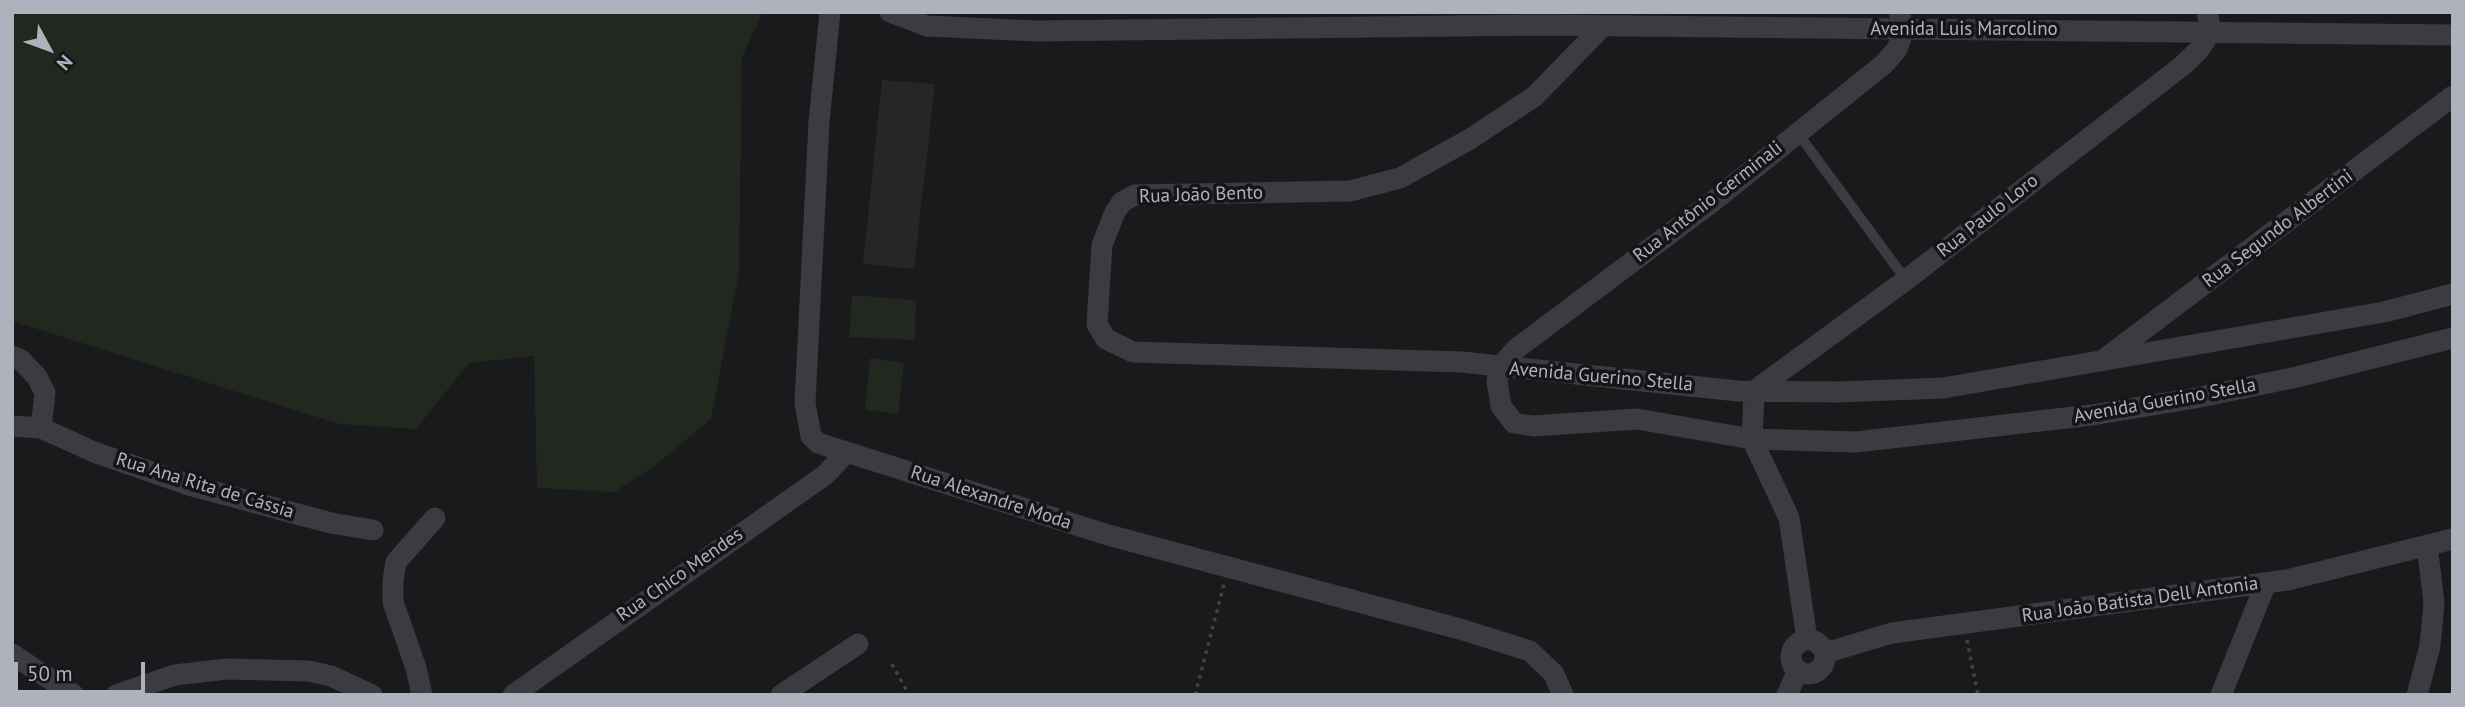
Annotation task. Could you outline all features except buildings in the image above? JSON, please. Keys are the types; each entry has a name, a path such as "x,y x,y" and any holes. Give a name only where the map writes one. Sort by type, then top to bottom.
{"street":[{"name":"Rua Alexandre Moda","path":"830,12 818,122 805,403 811,436 818,443 845,454 1228,568 1460,629 1530,651 1554,674 1563,695"},
{"name":"Avenida Luis Marcolino","path":"890,12 927,26 1036,30 1468,19 1602,27 1902,21 2209,22 2453,35"},
{"name":"Rua Antônio Germinali","path":"1501,366 1516,349 1716,199 1884,64 1897,49 1902,21"},
{"name":"Rua Paulo Loro","path":"1754,391 1906,280 2182,66 2199,50 2209,22"},
{"name":"Rua João Bento","path":"1501,366 1133,352 1106,340 1097,324 1102,245 1115,212 1122,202 1135,195 1350,191 1400,178 1535,96 1602,27"},
{"name":"Rua Segundo Albertini","path":"2102,361 2453,96"},
{"name":"Avenida Guerino Stella","path":"2453,294 2384,312 1943,388 1838,392 1754,391 1501,366 1497,394 1505,415 1514,423 1533,426 1637,419 1752,439 1856,442 2092,415 2297,377 2453,338"},
{"path":"12,356 22,360 37,376 45,393 41,428 12,426"},
{"path":"1754,391 1752,439 1790,518 1807,639"},
{"name":"Rua Ana Rita de Cássia","path":"41,428 94,452 189,485 331,523 373,530"},
{"name":"Rua Chico Mendes","path":"513,695 825,475 845,454"},
{"path":"422,695 416,668 393,602 393,581 396,562 435,519"},
{"name":"Rua João Batista Dell Antonia","path":"1825,653 1892,634 2266,583 2453,539"},
{"path":"2417,695 2430,646 2434,603 2427,545"},
{"path":"2221,695 2266,583"},
{"path":"1807,639 1819,643 1825,653 1824,663 1817,671 1808,674 1798,670 1791,661 1793,649 1807,639"},
{"path":"780,695 858,644"},
{"path":"12,654 74,695"},
{"path":"116,695 175,675 227,669 308,671 331,676 372,695"},
{"path":"1787,695 1798,670"}],"lane":[{"path":"1797,132 1906,280"}],"path":[{"path":"1195,695 1228,568"},
{"path":"1964,624 1978,695"},
{"path":"892,664 909,695"}],"shaded area":[{"path":"12,12 763,12 742,57 739,272 711,419 653,467 614,492 537,488 534,356 469,363 416,429 339,424 12,321"},
{"path":"882,80 935,84 914,269 863,264"},
{"path":"852,295 916,300 915,340 849,337"},
{"path":"870,358 904,363 898,414 865,410"}]}
